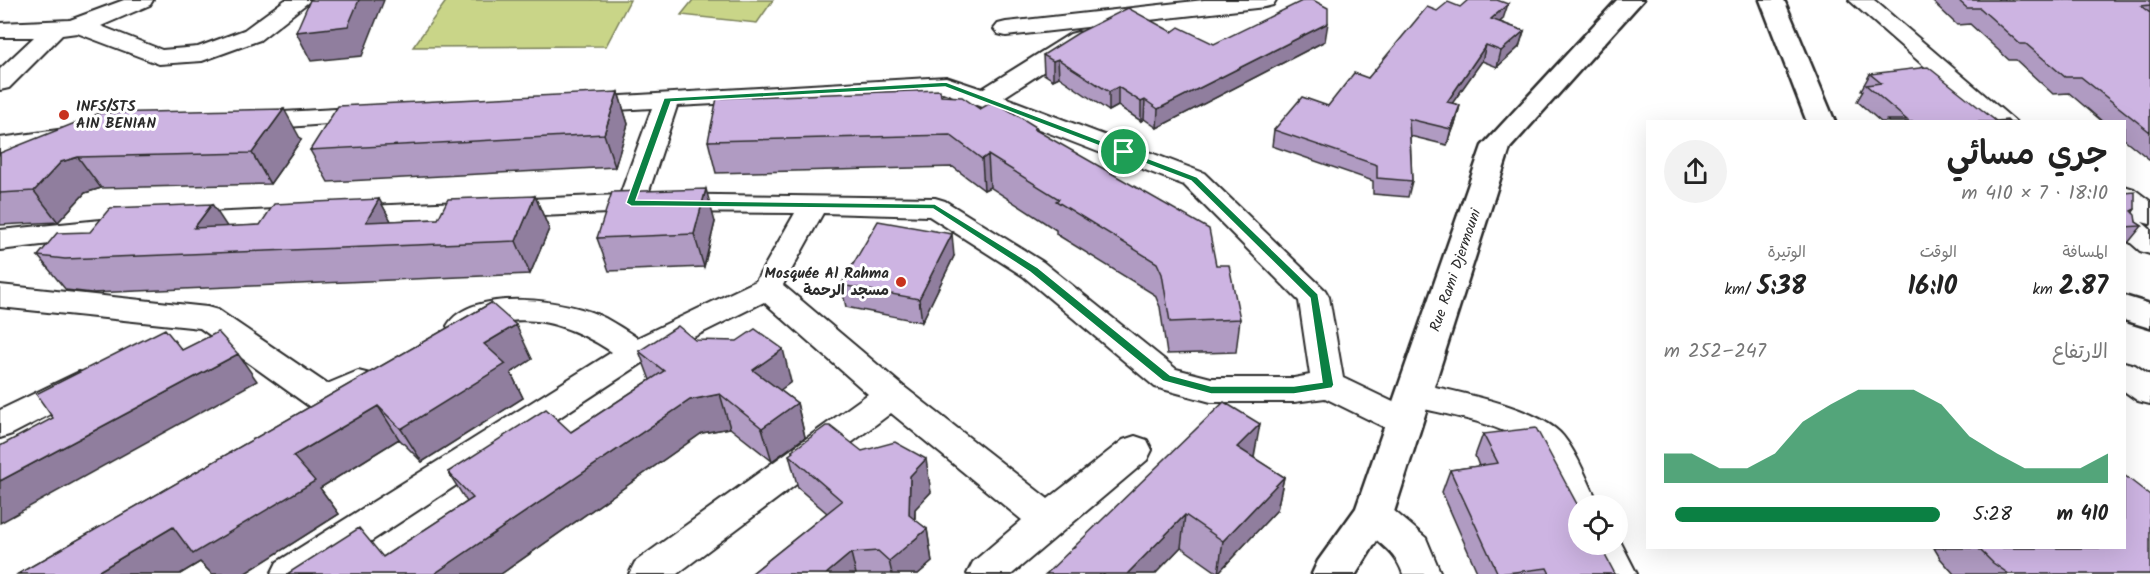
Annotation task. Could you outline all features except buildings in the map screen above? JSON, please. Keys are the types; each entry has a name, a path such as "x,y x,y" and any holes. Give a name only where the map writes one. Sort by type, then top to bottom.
{"main road":[{"name":"Rue Rami Djermouni","path":"1333,574 1374,515 1496,146 1631,0"},
{"path":"1772,0 1820,120"},
{"path":"2126,309 2150,316"}],"street":[{"path":"0,48 10,30 55,29 79,25 120,11 142,0"},
{"path":"79,25 159,57 202,54 252,35 300,0"},
{"path":"1006,30 1265,0"},
{"path":"1860,0 2002,120"},
{"path":"984,99 1111,18"},
{"path":"0,83 55,29"},
{"path":"560,105 946,84 1194,179 1314,297 1328,385"},
{"path":"631,203 667,100"},
{"path":"224,123 392,114"},
{"path":"0,146 72,136 93,138 39,164"},
{"path":"2126,197 2150,215"},
{"path":"0,240 159,224 631,203 935,207 1033,269 1166,378 1211,390 1294,390 1328,385 1408,408 1493,416 1534,431 1550,444 1576,495"},
{"path":"290,574 636,352 767,288 814,204"},
{"path":"2126,224 2150,244"},
{"path":"767,288 891,395 1048,520"},
{"path":"0,296 207,318 325,400"},
{"path":"441,338 483,315 513,310 539,310 593,325 636,352"},
{"path":"166,340 207,318"},
{"path":"0,425 104,372"},
{"path":"294,418 377,372"},
{"path":"2126,375 2150,392"},
{"path":"648,574 891,395"},
{"path":"986,574 1048,520 1135,450"},
{"path":"1374,515 1413,549 1422,574"},
{"path":"1608,555 1618,574"}],"green space":[{"path":"447,0 630,0 606,46 413,47"},
{"path":"693,0 773,0 757,23 681,15"}],"place":[{"name":"INFS/STS AIN BENIAN","path":"64,115"},
{"name":"Mosquée Al Rahma مسجد الرحمة","path":"901,282"}],"route":[{"path":"946,84 1124,152 1194,179 1314,297 1328,385 1294,390 1211,390 1166,378 1033,269 935,207 726,202 631,203 667,100 946,84"}]}
